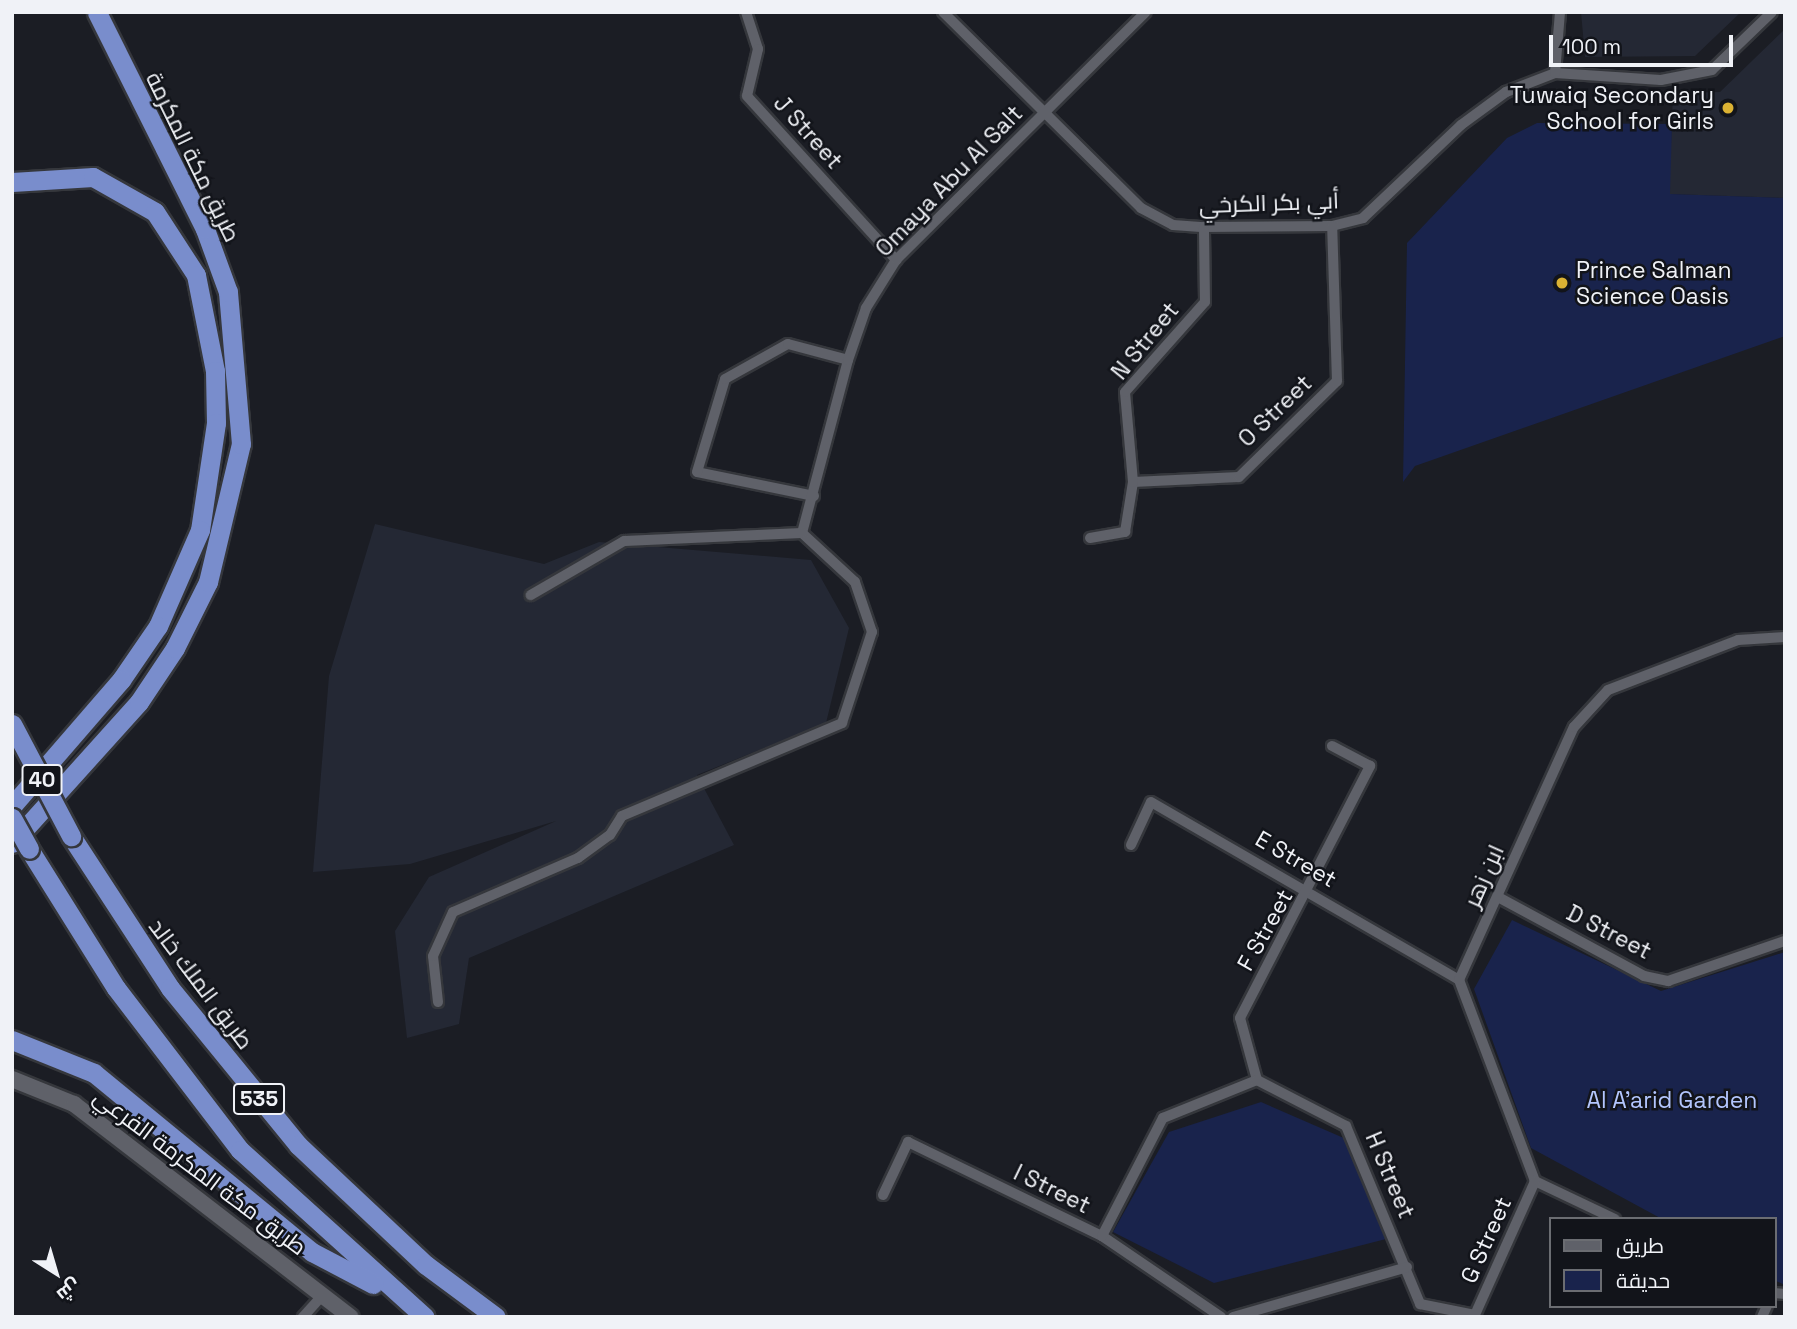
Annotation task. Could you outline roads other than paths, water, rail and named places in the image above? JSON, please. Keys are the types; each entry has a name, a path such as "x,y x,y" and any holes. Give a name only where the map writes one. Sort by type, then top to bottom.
{"highway":[{"name":"طريق مكة المكرمة","path":"21,846 139,702 175,648 208,582 240,444 228,292 205,229 97,12"},
{"path":"12,182 93,177 155,212 197,275 215,371 216,422 200,530 158,626 121,680 12,806"},
{"name":"طريق الملك خالد","path":"12,723 71,836 170,988 298,1144 426,1265 496,1317"},
{"name":"40","path":"12,818 21,846"},
{"name":"535","path":"21,846 116,988 240,1150 401,1299 425,1317"},
{"path":"12,1040 94,1073 312,1252 401,1299"}],"street":[{"name":"J Street","path":"746,12 758,49 747,96 896,260"},
{"name":"أبي بكر الكرخي","path":"943,12 1141,208 1173,225 1204,227 1332,226 1363,218 1461,125 1506,92 1555,73 1661,80 1712,70 1772,12"},
{"name":"Omaya Abu Al Salt","path":"803,533 848,360 866,308 896,260 1146,12"},
{"path":"1555,73 1560,12"},
{"name":"O Street","path":"1133,482 1239,477 1336,381 1332,226"},
{"name":"N Street","path":"1090,538 1125,532 1133,482 1125,393 1205,302 1204,227"},
{"path":"814,496 697,472 725,379 788,344 848,360"},
{"path":"438,1002 433,956 453,912 578,858 610,835 622,816 842,723 872,632 855,582 803,533 624,541 531,595"},
{"name":"ابن زهر","path":"1459,980 1574,727 1608,690 1738,640 1785,637"},
{"name":"F Street","path":"1257,1080 1240,1018 1310,891 1370,766 1332,746"},
{"name":"E Street","path":"1131,845 1151,802 1310,891 1459,980"},
{"name":"D Street","path":"1498,897 1644,976 1668,981 1785,941"},
{"path":"1459,980 1535,1181 1611,1217"},
{"name":"طريق مكة المكرمة الفرعي","path":"12,1079 74,1104 351,1317"},
{"path":"1102,1236 1163,1118 1257,1080"},
{"name":"H Street","path":"1257,1080 1346,1126 1407,1267 1420,1304 1475,1316"},
{"name":"I Street","path":"883,1195 908,1142 1102,1236 1221,1317"},
{"name":"G Street","path":"1475,1316 1535,1181"},
{"path":"1233,1317 1407,1267"},
{"path":"303,1317 323,1295"}],"place":[{"name":"Tuwaiq Secondary School for Girls","path":"1728,108"},
{"name":"Prince Salman Science Oasis","path":"1562,283"}],"park label":[{"name":"Al A'arid Garden","path":"1672,1100"}]}
